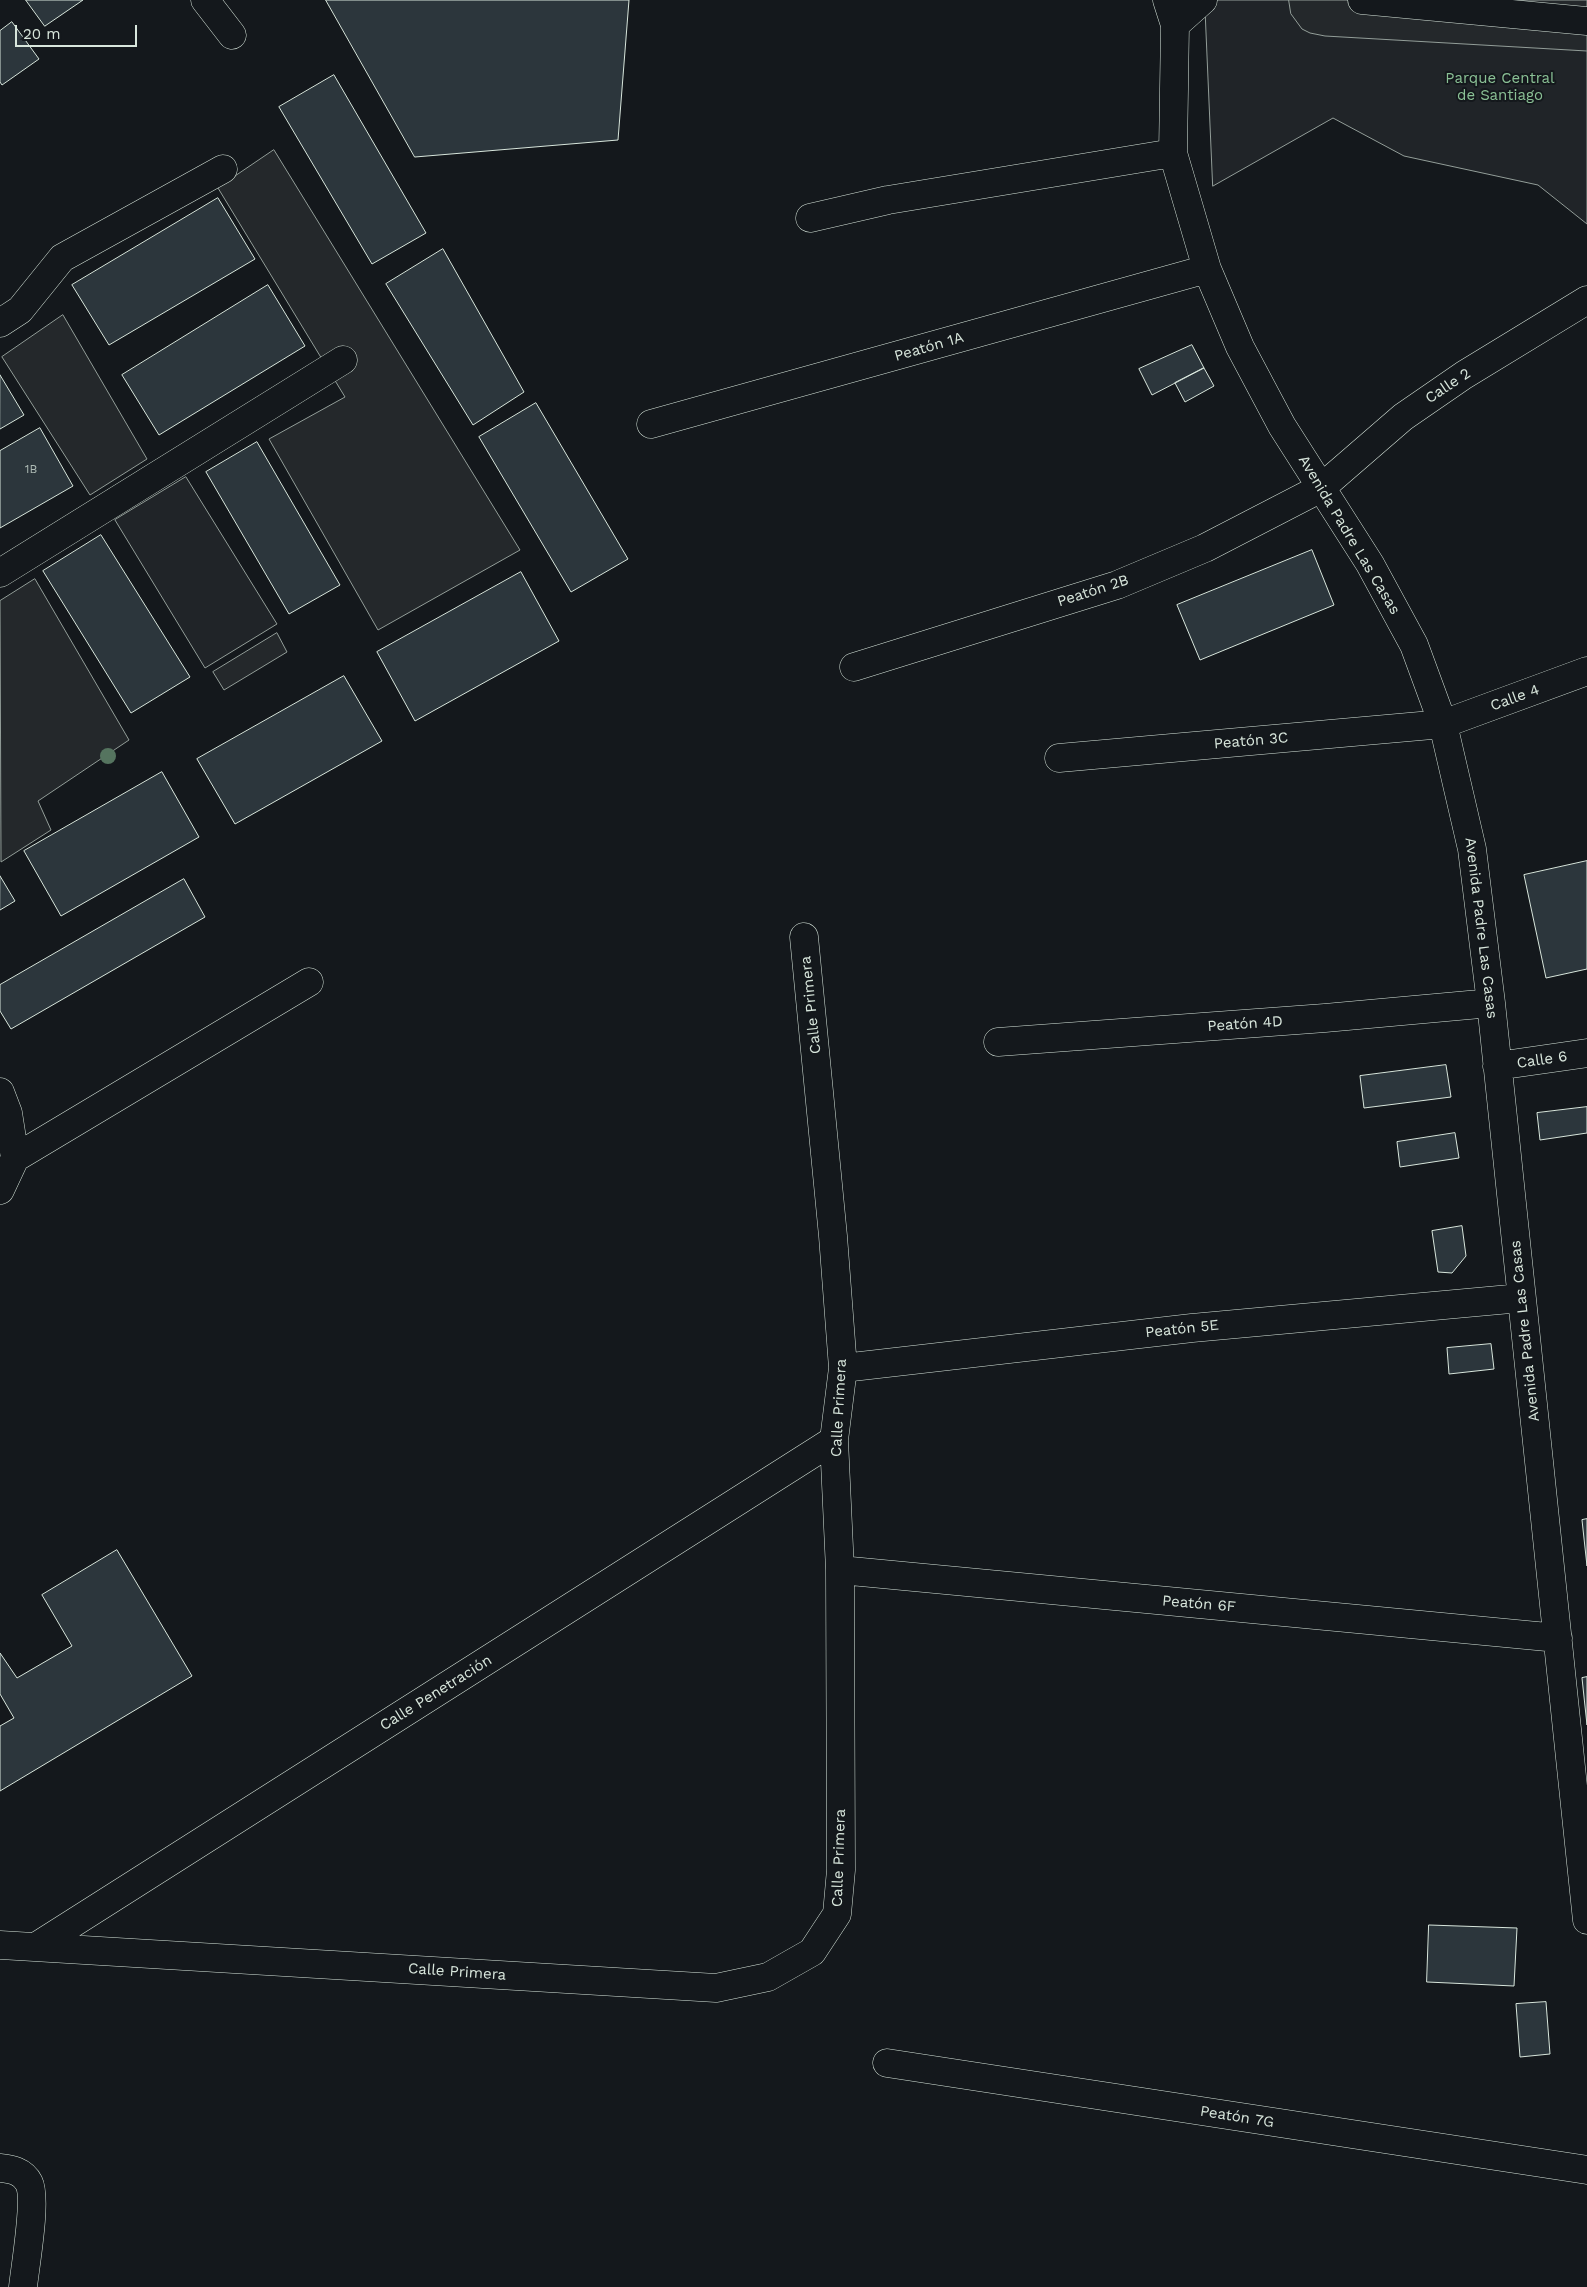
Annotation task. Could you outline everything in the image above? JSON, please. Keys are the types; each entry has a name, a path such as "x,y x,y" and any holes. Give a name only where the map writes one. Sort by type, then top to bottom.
{"street":[{"path":"206,0 232,35"},
{"path":"1171,13 1203,0"},
{"path":"1362,0 1587,21"},
{"name":"Avenida Padre Las Casas","path":"1171,13 1173,153 1207,269 1244,355 1282,426 1370,564 1414,645 1443,724 1472,849 1491,1003 1587,1920"},
{"path":"810,218 888,200 1173,153"},
{"path":"0,323 20,310 62,258 223,170"},
{"name":"Peatón 1A","path":"651,424 1207,269"},
{"name":"Calle 2","path":"1321,488 1403,417 1464,374 1587,300"},
{"path":"0,573 343,360"},
{"name":"Peatón 2B","path":"854,666 1117,585 1205,548 1321,488"},
{"name":"Calle 4","path":"1443,724 1587,671"},
{"name":"Peatón 3C","path":"1059,758 1443,724"},
{"name":"Calle Primera","path":"0,1945 716,1988 768,1977 812,1952 837,1914 841,1870 840,1570 834,1440 843,1368 833,1236 804,937"},
{"path":"15,1158 309,982"},
{"name":"Peatón 4D","path":"998,1042 1325,1018 1491,1003"},
{"name":"Calle 6","path":"1497,1066 1587,1053"},
{"path":"0,1092 8,1113 15,1158 0,1190"},
{"name":"Peatón 5E","path":"843,1368 1192,1328 1521,1298"},
{"name":"Calle Penetración","path":"37,1946 834,1440"},
{"name":"Peatón 6F","path":"840,1570 1558,1638"},
{"name":"Peatón 7G","path":"887,2063 1587,2170"},
{"path":"0,2168 16,2170 29,2183 32,2202 23,2287"}],"green space":[{"name":"Parque Central de Santiago","path":"1205,0 1587,0 1587,224 1538,185 1404,156 1333,118 1213,186"},
{"path":"186,477 277,624 205,668 115,520"}],"shaded area":[{"path":"1289,0 1587,0 1587,51 1325,36 1302,29 1291,14"},
{"path":"274,150 520,550 378,630 269,439 345,397 218,188"},
{"path":"63,315 147,459 90,495 2,357"},
{"path":"35,579 129,740 38,801 51,830 1,862 0,601"},
{"path":"277,633 287,652 224,690 213,672"}],"building":[{"path":"26,0 83,0 45,26"},
{"path":"326,0 629,0 618,140 415,157"},
{"path":"12,22 39,59 2,85 0,82 0,31"},
{"path":"334,75 426,233 372,264 279,107"},
{"path":"218,198 255,259 109,345 72,285"},
{"path":"443,249 524,392 473,425 386,284"},
{"path":"268,285 305,346 159,435 122,375"},
{"path":"1192,345 1204,368 1152,395 1139,369"},
{"path":"1204,368 1214,386 1185,402 1175,383"},
{"path":"0,375 24,415 0,429"},
{"path":"536,403 628,559 571,592 479,437"},
{"path":"40,428 73,486 0,528 0,451"},
{"path":"257,442 340,585 289,614 206,472"},
{"path":"101,535 190,677 131,713 43,571"},
{"path":"1312,550 1334,605 1200,660 1177,605"},
{"path":"521,572 559,641 415,721 377,652"},
{"path":"344,676 382,741 235,824 197,759"},
{"path":"162,772 199,837 61,916 24,851"},
{"path":"1587,861 1587,969 1546,978 1524,875"},
{"path":"0,876 15,901 0,910"},
{"path":"184,879 205,917 11,1029 0,1011 0,985"},
{"path":"1446,1065 1451,1097 1364,1108 1360,1076"},
{"path":"1587,1107 1587,1133 1540,1140 1537,1113"},
{"path":"1455,1133 1459,1158 1400,1167 1397,1142"},
{"path":"1462,1226 1466,1256 1452,1273 1438,1272 1432,1231"},
{"path":"1491,1344 1494,1369 1449,1374 1447,1348"},
{"path":"1587,1519 1587,1566 1582,1520"},
{"path":"117,1550 192,1676 0,1791 0,1726 14,1718 0,1694 0,1653 17,1678 72,1646 42,1595"},
{"path":"1587,1677 1587,1725 1582,1678"},
{"path":"1429,1925 1517,1928 1514,1986 1427,1982"},
{"path":"1546,2002 1550,2054 1520,2057 1516,2004"}]}
